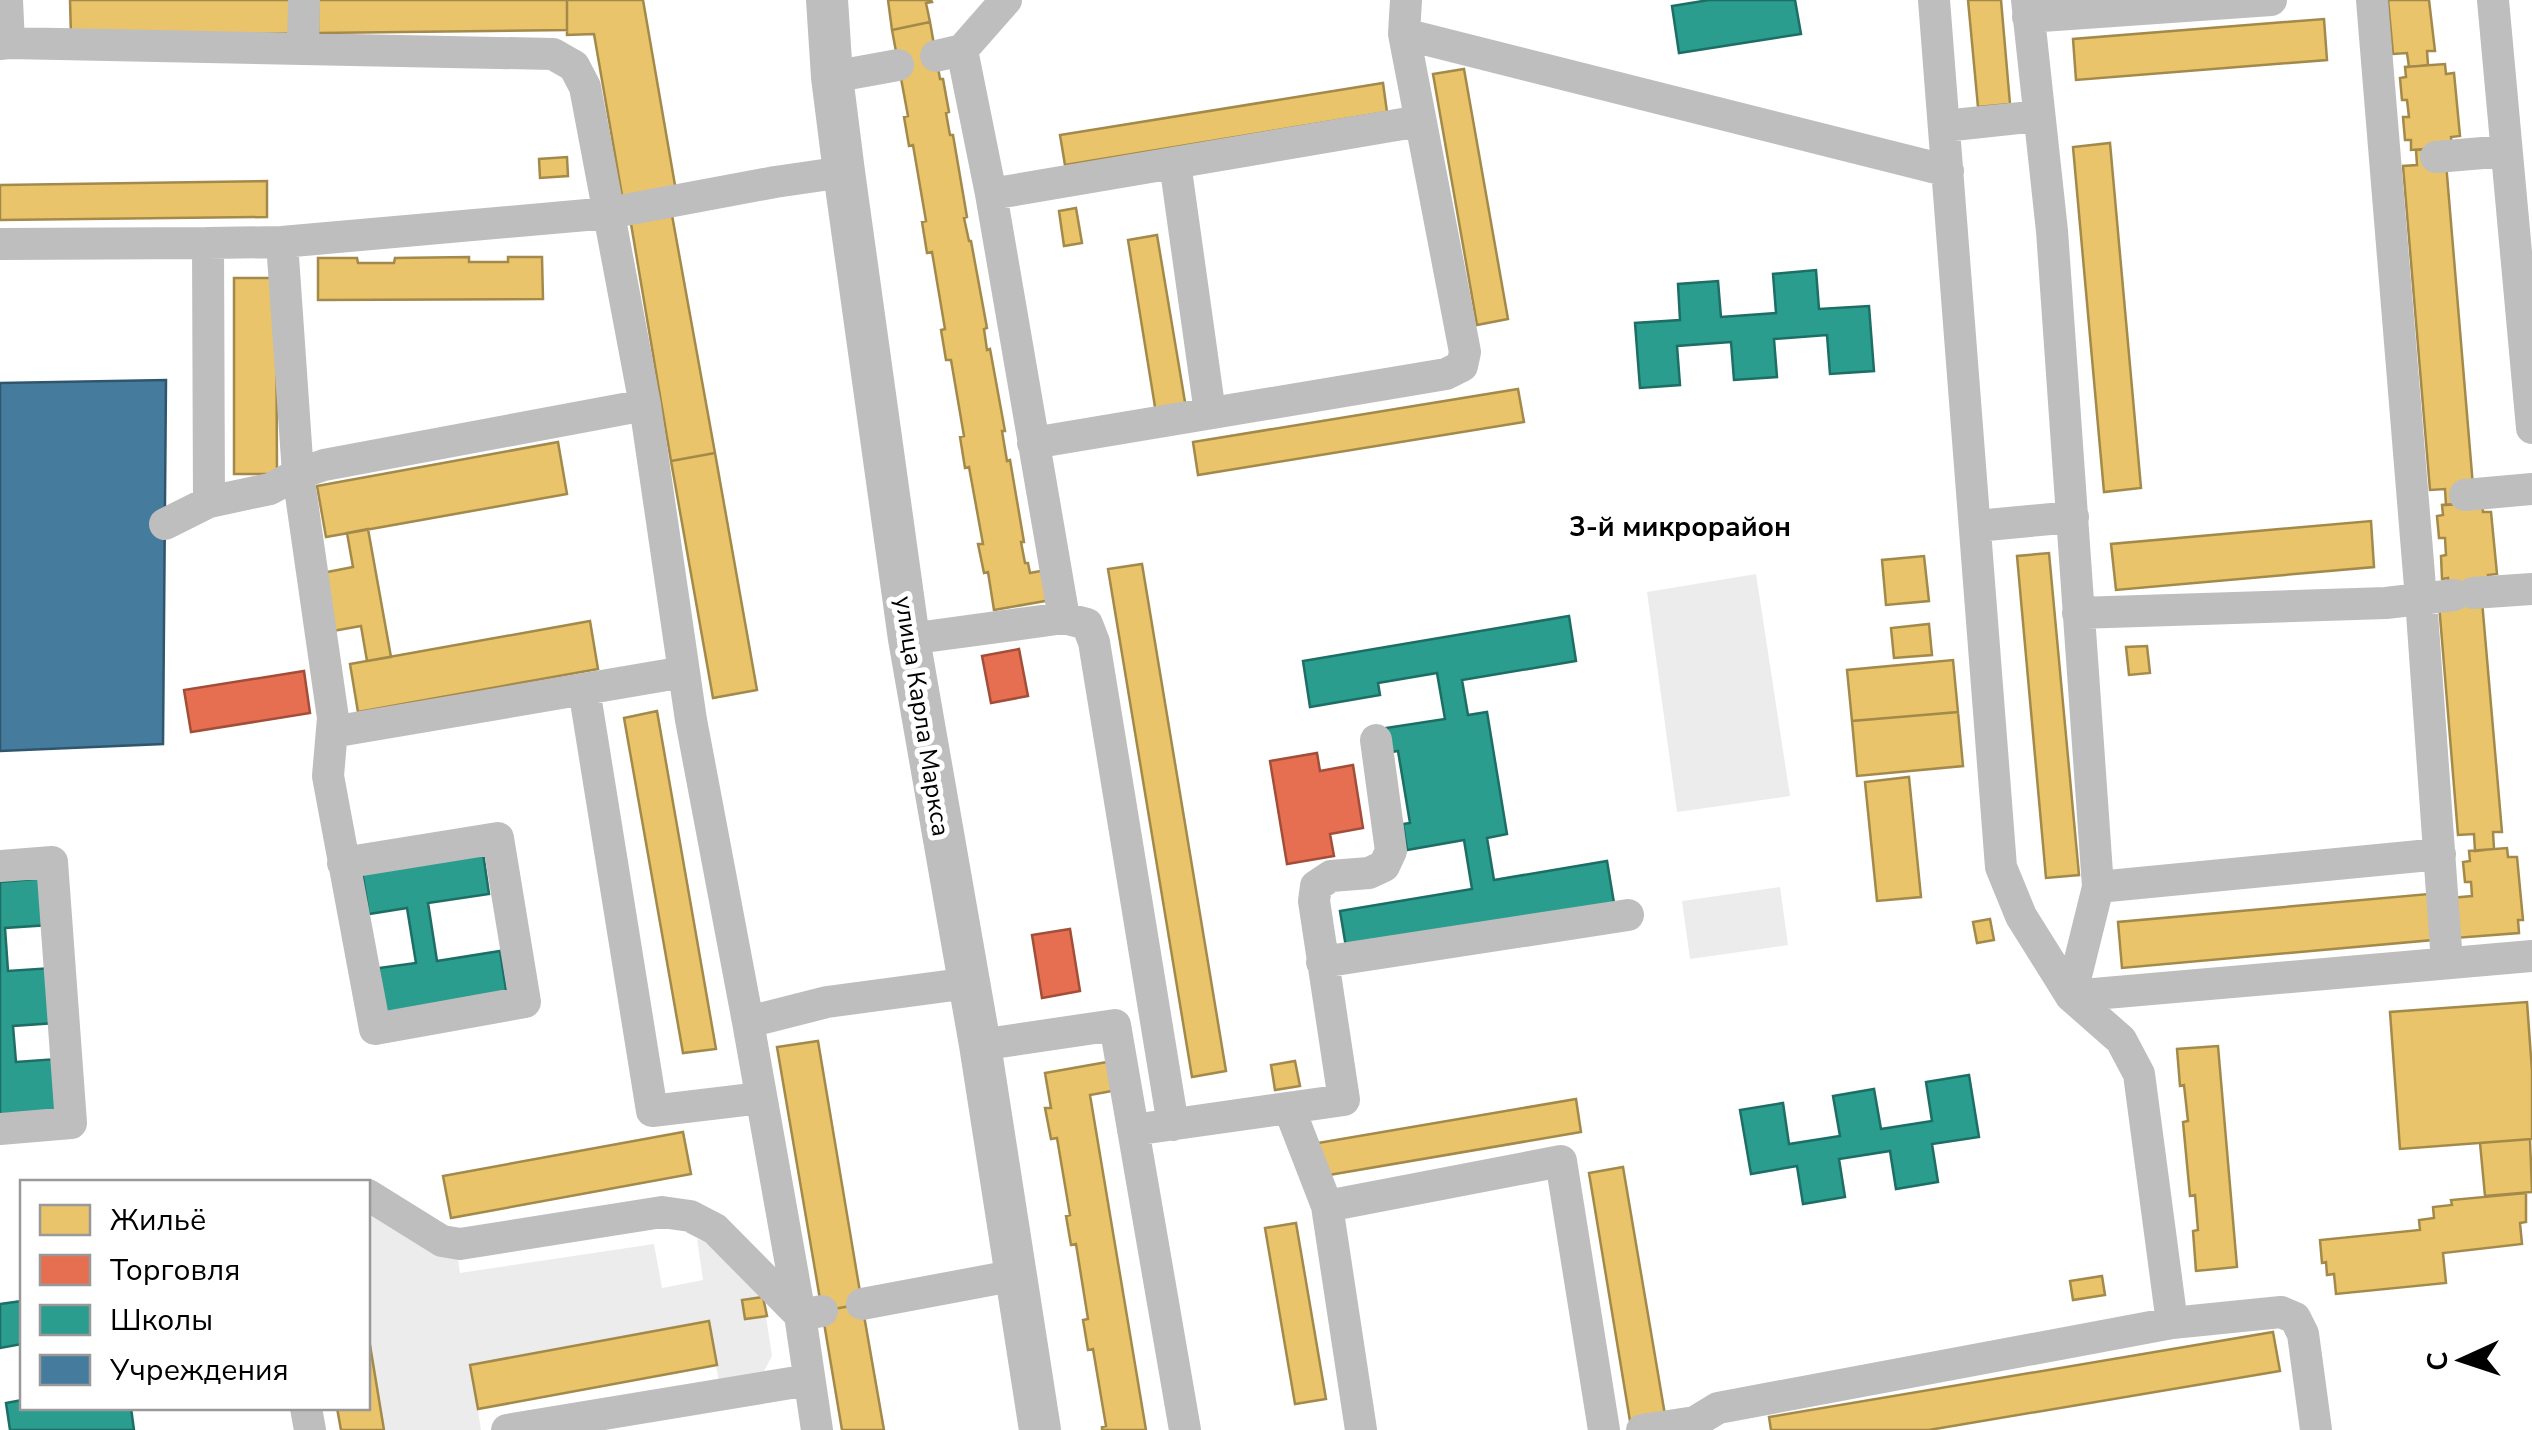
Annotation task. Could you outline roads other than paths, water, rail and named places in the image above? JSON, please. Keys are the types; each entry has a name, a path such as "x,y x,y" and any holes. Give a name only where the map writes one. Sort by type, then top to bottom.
{"main road":[{"name":"улица Карла Маркса","path":"827,0 844,172 909,639 980,1045 1040,1430"}],"street":[{"path":"7,0 4,44 553,54 574,66 585,87 645,405 684,672 761,1098 811,1313 810,1380 817,1430"},
{"path":"303,48 304,0"},
{"path":"1006,0 949,53 991,194 1064,618"},
{"path":"1033,443 1446,374 1462,366 1464,352 1404,34 1406,0"},
{"path":"1934,0 2002,866 2021,916 2072,996 2121,1040 2139,1074 2172,1323"},
{"path":"2072,996 2098,887 2052,231 2028,9 2271,0"},
{"path":"2372,0 2412,159 2412,499 2449,596 2440,854 2446,951"},
{"path":"2493,0 2532,428"},
{"path":"1404,34 1948,171"},
{"path":"832,77 898,64"},
{"path":"1944,126 2039,116"},
{"path":"991,194 1420,122"},
{"path":"2412,159 2506,151"},
{"path":"1175,163 1210,413"},
{"path":"0,244 282,242 609,213 844,172"},
{"path":"282,242 298,474 333,718 328,776 343,864 375,1028 525,1002 498,838 343,864"},
{"path":"208,243 209,502"},
{"path":"165,524 209,502 270,490 324,465 645,405"},
{"path":"2412,499 2532,489"},
{"path":"1976,526 2073,517"},
{"path":"2078,613 2386,603 2532,590"},
{"path":"909,639 1064,618 1087,624 1094,642 1173,1125"},
{"path":"332,732 684,672"},
{"path":"584,689 652,1111 761,1098"},
{"path":"1133,1130 1344,1100 1314,901 1316,886 1331,876 1369,872 1384,866 1390,850 1376,740"},
{"path":"2098,887 2440,854"},
{"path":"0,866 52,862 71,1124 0,1129"},
{"path":"1322,962 1628,915"},
{"path":"2072,996 2446,951 2532,956"},
{"path":"748,1022 827,1002 969,982"},
{"path":"980,1045 1115,1024 1185,1430"},
{"path":"1288,1108 1326,1206 1361,1430"},
{"path":"1326,1206 1561,1161 1604,1430"},
{"path":"370,1197 442,1241 460,1244 662,1212 690,1216 716,1229 811,1313"},
{"path":"862,1304 1017,1274"},
{"path":"1642,1430 1695,1422 1718,1408 2172,1323 2280,1312 2295,1318 2303,1334 2316,1430"},
{"path":"506,1430 810,1380"}],"district":[{"name":"3-й микрорайон","path":"1680,526"}]}
